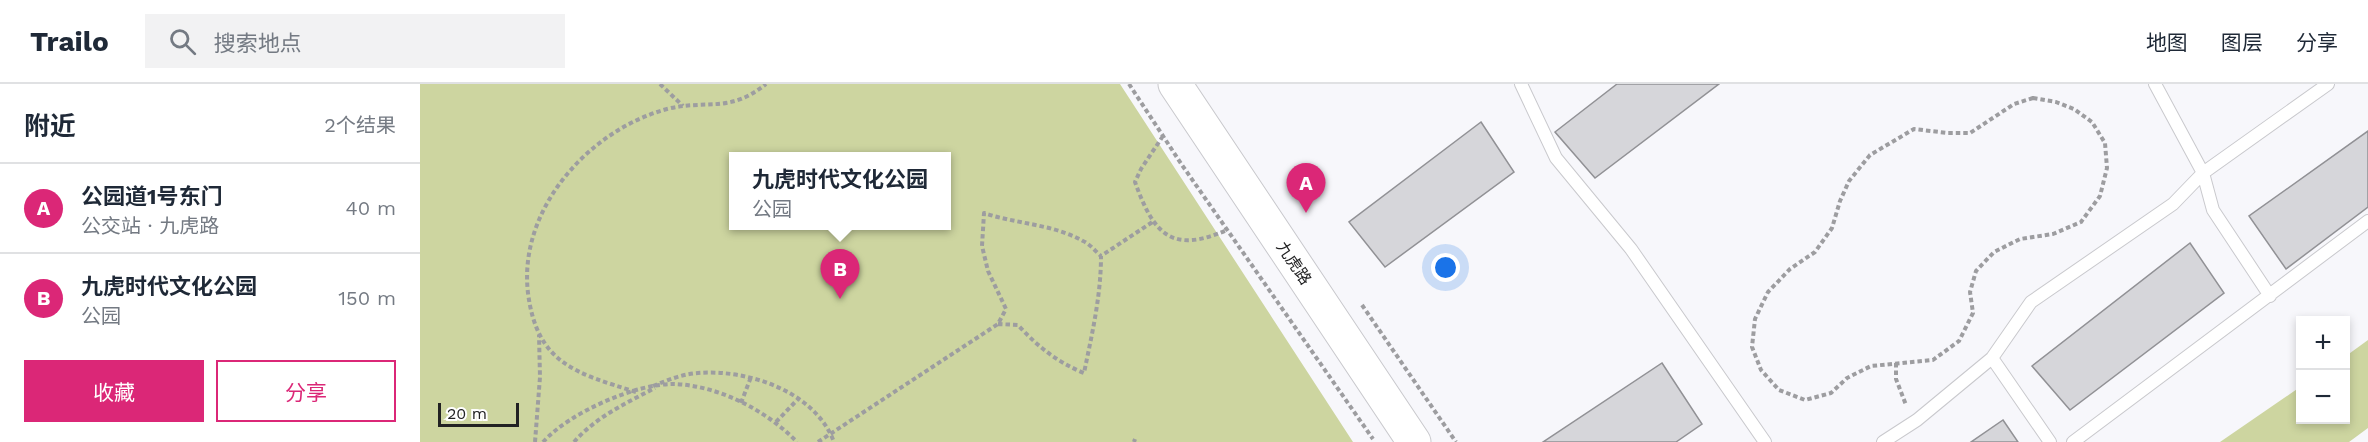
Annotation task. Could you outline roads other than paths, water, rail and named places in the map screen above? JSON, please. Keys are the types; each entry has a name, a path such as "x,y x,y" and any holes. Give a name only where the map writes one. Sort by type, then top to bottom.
{"street":[{"name":"九虎路","path":"1175,84 1414,442"}],"lane":[{"path":"1521,84 1556,158 1630,249 1765,442"},
{"path":"2155,84 2203,173 2213,210 2270,296"},
{"path":"1883,442 1917,420 1992,358 2031,302 2173,204 2203,173 2328,84"},
{"path":"2073,442 2368,221"},
{"path":"1992,358 2050,442"}],"place":[{"name":"公园道1号东门","path":"1306,213"},
{"name":"九虎时代文化公园","path":"840,299"}]}
